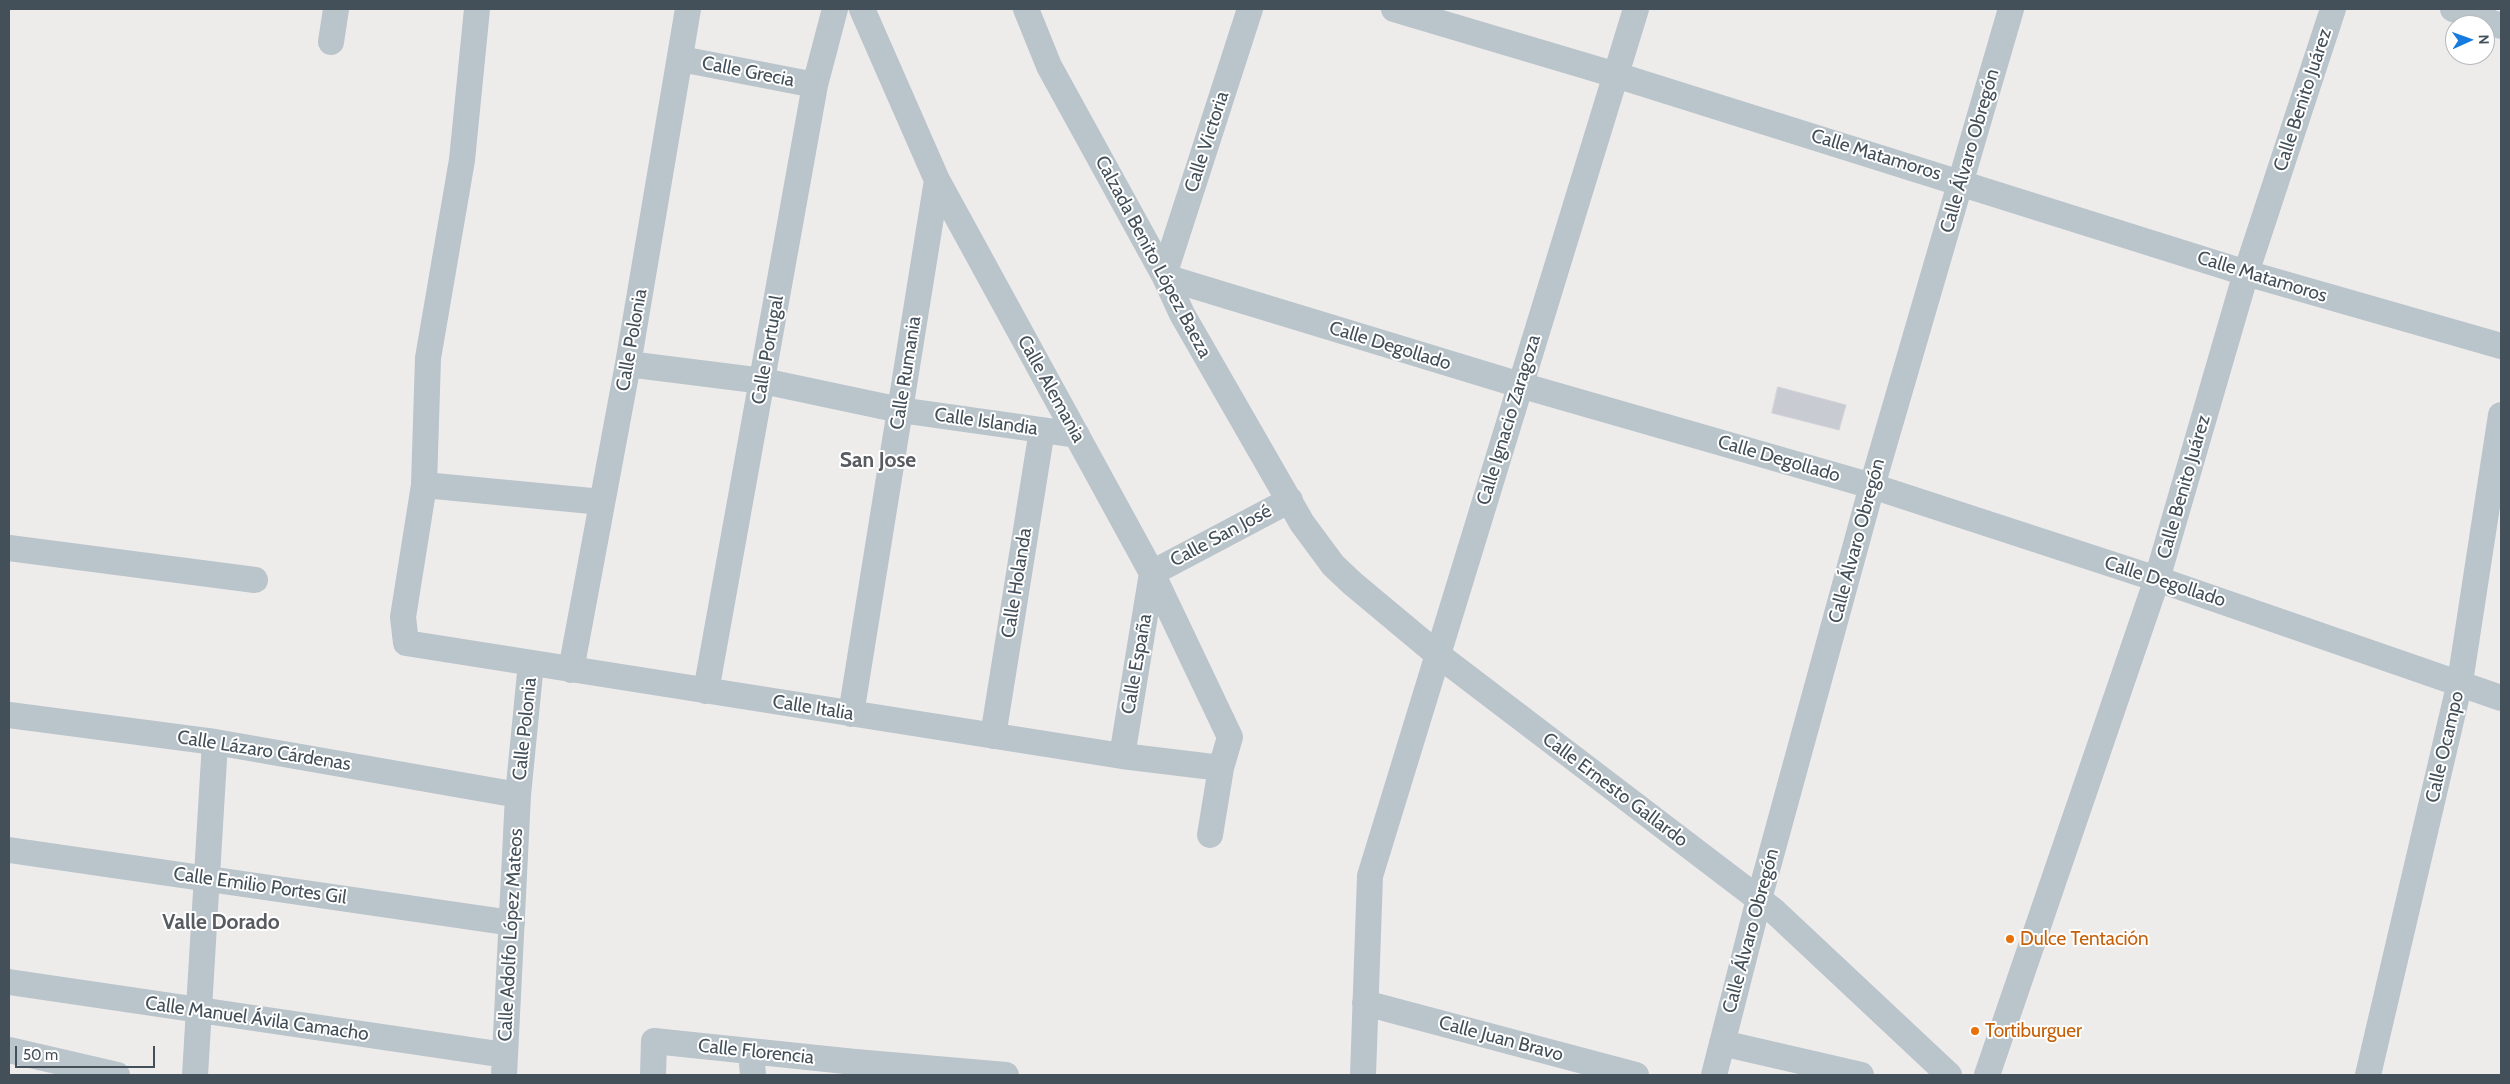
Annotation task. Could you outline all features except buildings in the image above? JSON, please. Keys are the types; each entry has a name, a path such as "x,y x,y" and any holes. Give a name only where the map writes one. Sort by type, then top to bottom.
{"street":[{"path":"331,42 336,9"},
{"path":"477,9 462,160 428,358 424,485 602,502"},
{"name":"Calle Polonia","path":"571,670 628,364 688,9"},
{"name":"Calle Portugal","path":"706,692 815,85 835,9"},
{"name":"Calle Alemania","path":"862,9 937,180 1152,573 1230,737 1222,768 1210,835"},
{"name":"Calzada Benito López Baeza","path":"1026,9 1049,66 1164,276 1182,314 1290,500"},
{"name":"Calle Victoria","path":"1164,276 1250,9"},
{"name":"Calle Matamoros","path":"1394,9 1616,74 1961,181 2246,273 2501,346"},
{"name":"Calle Ignacio Zaragoza","path":"1363,1075 1370,876 1636,9"},
{"name":"Calle Álvaro Obregón","path":"1714,1075 1759,899 1872,486 2011,9"},
{"name":"Calle Benito Juárez","path":"1987,1075 2158,579 2246,273 2333,9"},
{"path":"2454,9 2501,26"},
{"name":"Calle Grecia","path":"680,58 815,85"},
{"name":"Calle Rumania","path":"851,714 937,180"},
{"name":"Calle Degollado","path":"1164,276 1520,385 1872,486 2158,579 2460,682 2501,698"},
{"name":"Calle Islandia","path":"628,364 763,381 900,410 1077,435"},
{"name":"Calle Ocampo","path":"2368,1075 2460,682 2501,415"},
{"name":"Calle Holanda","path":"993,736 1042,430"},
{"name":"Calle Italia","path":"424,485 403,617 406,642 706,692 1122,756 1222,768"},
{"name":"Calle San José","path":"1152,573 1290,500"},
{"name":"Calle Ernesto Gallardo","path":"1290,500 1302,523 1333,565 1352,583 1437,654 1773,910 1949,1075"},
{"path":"9,548 255,580"},
{"name":"Calle España","path":"1122,756 1152,573"},
{"name":"Calle Polonia","path":"518,795 531,663"},
{"name":"Calle Lázaro Cárdenas","path":"9,715 215,742 518,795"},
{"path":"195,1075 215,742"},
{"name":"Calle Adolfo López Mateos","path":"505,1065 518,795"},
{"name":"Calle Emilio Portes Gil","path":"9,850 512,923"},
{"name":"Calle Manuel Ávila Camacho","path":"9,982 199,1010 505,1065"},
{"name":"Calle Juan Bravo","path":"1365,1003 1636,1075"},
{"name":"Calle Florencia","path":"653,1075 654,1041 752,1063 1006,1075"},
{"path":"1722,1043 1861,1075"},
{"path":"9,1050 117,1075"}],"place":[{"name":"Dulce Tentación","path":"2010,939"},
{"name":"Tortiburguer","path":"1975,1031"}],"district":[{"name":"San Jose","path":"878,461"},
{"name":"Valle Dorado","path":"221,923"}]}
